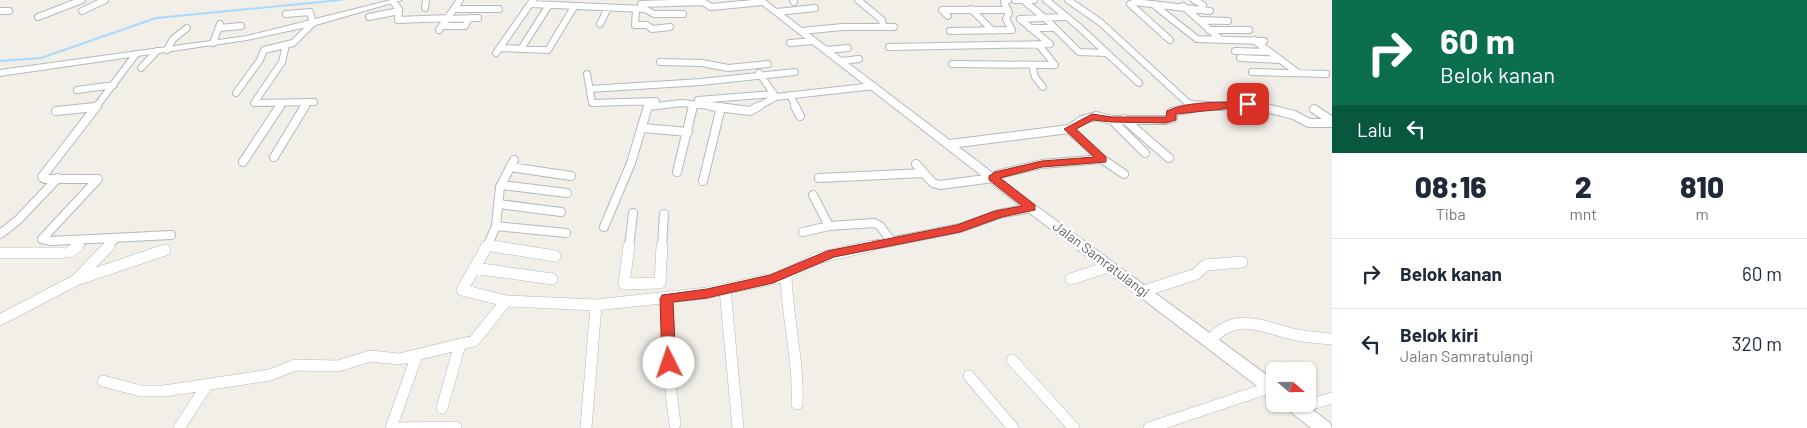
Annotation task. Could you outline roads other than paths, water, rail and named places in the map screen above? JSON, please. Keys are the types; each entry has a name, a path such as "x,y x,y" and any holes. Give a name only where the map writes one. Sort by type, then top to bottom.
{"main road":[{"name":"Jalan Samratulangi","path":"762,1 1031,208 1266,383"},
{"path":"1304,412 1324,428"}],"street":[{"path":"38,17 82,0"},
{"path":"82,10 105,0"},
{"path":"425,8 426,0"},
{"path":"440,28 460,0"},
{"path":"616,0 620,3 652,4 704,2 710,7 762,1"},
{"path":"858,0 882,20 883,27"},
{"path":"950,31 1012,30 1006,19 1008,12 1004,2 1008,0"},
{"path":"1014,0 1034,0"},
{"path":"1046,0 1064,17 1076,24 1140,83"},
{"path":"1068,0 1106,27 1182,100 1201,107"},
{"path":"1194,0 1203,5"},
{"path":"0,73 213,43 314,24 396,1 399,11 398,20 478,18"},
{"path":"1024,1 1044,17 1080,52 1106,53"},
{"path":"1170,40 1130,4 1134,1 1160,3 1210,11"},
{"path":"496,54 532,2 574,7 648,9 654,14 683,14"},
{"path":"1160,3 1197,39 1264,40"},
{"path":"521,49 549,5"},
{"path":"1183,6 1220,39"},
{"path":"500,48 543,51 550,49 574,7"},
{"path":"600,24 608,8"},
{"path":"636,8 635,24 648,25 652,29 670,27"},
{"path":"777,12 815,8"},
{"path":"454,9 499,9"},
{"path":"971,9 993,31"},
{"path":"948,16 942,10 971,9 1008,12 1020,17 1064,17"},
{"path":"0,11 9,11"},
{"path":"369,17 399,11"},
{"path":"286,14 310,12 314,24"},
{"path":"889,47 1050,44 1020,17"},
{"path":"440,28 465,26 469,18"},
{"path":"1199,20 1228,21"},
{"path":"236,93 260,60 264,50 295,41 298,35 314,24"},
{"path":"1030,28 1076,24"},
{"path":"213,43 220,26 241,26"},
{"path":"801,31 843,27 894,27"},
{"path":"167,50 173,39 187,28"},
{"path":"1209,30 1249,30"},
{"path":"1046,40 1068,42"},
{"path":"1254,40 1298,73"},
{"path":"790,44 814,41"},
{"path":"286,45 282,62 254,103 311,102"},
{"path":"952,64 1055,65 1039,45"},
{"path":"826,50 848,48"},
{"path":"1235,50 1269,52"},
{"path":"141,68 156,51"},
{"path":"136,54 42,177 98,178 42,240 46,242 114,240 171,235"},
{"path":"1240,58 1281,60"},
{"path":"841,61 859,59"},
{"path":"660,62 702,63 728,68 768,64"},
{"path":"1032,65 1035,77 1043,88"},
{"path":"754,66 775,95"},
{"path":"590,89 795,72"},
{"path":"1252,72 1326,74"},
{"path":"587,74 590,101 595,104 790,95 874,86"},
{"path":"77,90 114,85"},
{"path":"604,227 631,163 643,128 645,110 648,106 658,104 694,104 753,110 775,95"},
{"path":"790,95 800,116"},
{"path":"243,162 282,102"},
{"path":"274,157 311,102"},
{"path":"677,172 694,104"},
{"path":"950,144 1069,129 1092,116 1112,120 1166,120 1173,118 1172,112 1201,107 1253,105 1294,115 1309,123 1332,122"},
{"path":"56,111 95,107"},
{"path":"703,181 720,107"},
{"path":"1314,109 1332,122"},
{"path":"1124,119 1169,158"},
{"path":"1112,120 1145,153"},
{"path":"643,128 688,132"},
{"path":"1069,129 1076,133 1102,159 1124,174"},
{"path":"916,164 937,185 993,178 999,174 1042,164 1102,159"},
{"path":"571,176 512,164 502,184 496,226 488,245 462,290 506,301 596,305 666,299 725,289 786,275 831,254 960,228 999,214 1031,208"},
{"path":"819,178 924,173"},
{"path":"0,234 18,220 58,178"},
{"path":"502,184 567,193"},
{"path":"813,195 829,226"},
{"path":"499,204 562,212"},
{"path":"633,214 624,284 660,283 664,214"},
{"path":"803,232 829,226 874,223 880,226 892,242"},
{"path":"496,226 566,233"},
{"path":"0,253 66,253 83,240"},
{"path":"76,280 114,240"},
{"path":"488,245 555,256"},
{"path":"0,320 76,280 165,250"},
{"path":"1144,291 1196,274 1206,265 1242,262"},
{"path":"1071,278 1110,266"},
{"path":"474,268 552,279"},
{"path":"786,275 787,304 798,375 797,404"},
{"path":"648,283 651,300"},
{"path":"725,289 738,428"},
{"path":"666,299 671,393 676,424"},
{"path":"103,380 151,392 270,375 295,365 332,366 364,357 391,360 417,355 474,341 481,335 506,301"},
{"path":"586,428 596,305"},
{"path":"1210,340 1219,329 1242,322 1298,335 1332,339"},
{"path":"442,408 460,344"},
{"path":"417,355 393,428 456,427"},
{"path":"1012,360 1074,428"},
{"path":"969,376 1012,428"},
{"path":"179,428 207,385"},
{"path":"1149,428 1266,390"},
{"path":"1316,402 1332,398"}],"waterway":[{"path":"0,61 41,58 156,18 341,0"}]}
